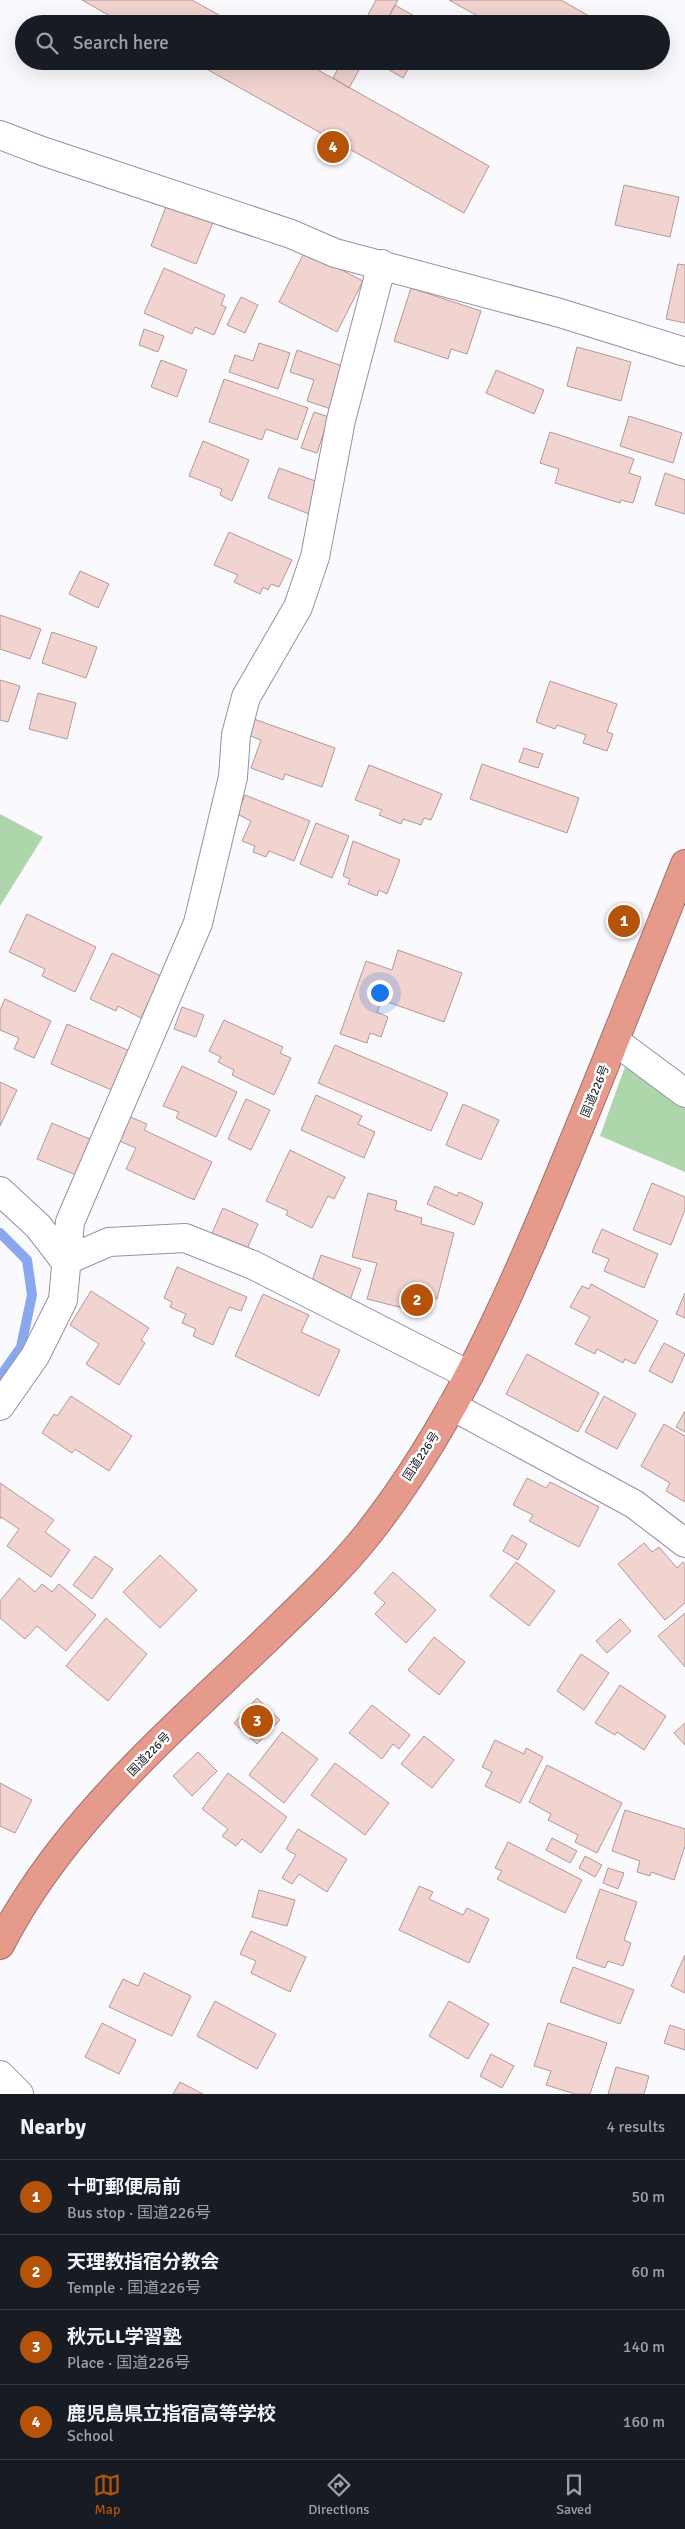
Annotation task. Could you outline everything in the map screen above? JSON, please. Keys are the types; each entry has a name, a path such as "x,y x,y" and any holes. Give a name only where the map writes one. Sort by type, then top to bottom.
{"highway":[{"name":"国道226号","path":"0,1945 48,1864 149,1752 318,1591 368,1533 430,1445 452,1406 518,1276 615,1041 685,864"}],"street":[{"path":"0,135 42,151 291,234 335,253 560,313 685,352"},
{"path":"0,1406 35,1356 63,1300 70,1222 198,923 233,777 236,734 246,697 298,606 315,557 341,420 382,264"},
{"path":"615,1041 685,1093"},
{"path":"0,1191 38,1226 65,1261"},
{"path":"65,1261 109,1242 185,1238 253,1265 468,1375"},
{"path":"452,1406 634,1504 685,1543"},
{"path":"0,2075 19,2094"}],"green space":[{"path":"0,814 43,837 0,906"},
{"path":"626,1064 685,1106 685,1172 600,1136"}],"building":[{"path":"82,0 192,0 219,15 108,15"},
{"path":"376,0 398,0 390,15 368,15"},
{"path":"449,0 561,0 587,15 476,15"},
{"path":"395,5 412,15 390,15"},
{"path":"208,70 318,70 489,166 464,213"},
{"path":"337,70 359,70 349,88 333,78"},
{"path":"389,70 408,70 403,78"},
{"path":"624,185 679,197 670,237 615,225"},
{"path":"168,201 214,220 196,264 151,246"},
{"path":"305,251 363,281 337,332 279,302"},
{"path":"678,264 685,265 685,323 666,319"},
{"path":"164,268 225,295 221,305 226,307 214,335 195,327 192,334 144,313"},
{"path":"411,288 481,311 467,354 451,349 448,359 394,341"},
{"path":"241,297 258,305 245,333 227,325"},
{"path":"144,329 164,336 158,352 139,345"},
{"path":"259,343 290,353 278,389 229,372 235,355 253,361"},
{"path":"577,347 631,362 621,401 567,386"},
{"path":"297,350 345,367 331,409 307,401 314,380 290,372"},
{"path":"161,360 187,370 177,397 151,387"},
{"path":"496,370 544,390 534,414 486,393"},
{"path":"224,379 308,408 297,440 266,429 262,440 209,422"},
{"path":"314,412 329,417 317,453 301,448"},
{"path":"629,416 682,433 673,463 620,446"},
{"path":"550,432 634,459 629,473 641,477 633,503 621,500 620,503 555,483 559,469 540,463"},
{"path":"203,441 249,460 232,501 220,495 222,489 189,476"},
{"path":"279,468 321,483 309,514 268,498"},
{"path":"665,473 685,480 685,514 655,505"},
{"path":"229,532 292,560 279,587 271,584 268,590 263,587 260,594 234,582 238,575 214,565"},
{"path":"80,571 109,584 98,608 69,594"},
{"path":"0,615 41,629 30,659 0,649"},
{"path":"52,632 97,647 86,678 42,663"},
{"path":"0,680 20,686 8,722 0,720"},
{"path":"550,681 617,704 607,732 613,734 607,751 583,743 586,735 557,725 555,729 536,722"},
{"path":"38,693 76,703 67,739 29,729"},
{"path":"254,719 335,748 322,787 285,774 283,780 251,768 261,740 248,735"},
{"path":"524,748 543,754 538,768 519,762"},
{"path":"482,764 579,798 567,833 470,799"},
{"path":"369,765 442,794 431,820 424,818 421,825 403,819 401,824 379,815 382,810 355,800"},
{"path":"245,795 310,821 294,861 269,851 266,857 253,852 255,846 242,841 251,821 237,814"},
{"path":"316,823 349,836 332,878 300,864"},
{"path":"353,841 400,860 387,894 379,890 377,896 348,884 350,879 343,876"},
{"path":"27,914 96,947 75,992 42,976 45,969 9,952"},
{"path":"398,950 462,973 444,1022 382,1000 377,1012 388,1017 381,1037 370,1033 367,1043 340,1034 366,961 392,970"},
{"path":"112,953 161,976 141,1018 118,1006 116,1011 90,999"},
{"path":"5,999 51,1021 34,1058 14,1049 19,1038 0,1030 0,1010"},
{"path":"182,1007 204,1015 196,1037 174,1029"},
{"path":"224,1020 283,1047 280,1053 291,1058 274,1095 232,1075 234,1070 218,1062 221,1057 209,1051"},
{"path":"67,1024 132,1052 114,1091 51,1064"},
{"path":"335,1045 448,1093 431,1131 318,1083"},
{"path":"182,1066 237,1092 216,1137 176,1118 179,1112 163,1106"},
{"path":"0,1082 17,1090 0,1126"},
{"path":"316,1095 362,1116 358,1124 375,1132 364,1158 301,1130"},
{"path":"246,1099 270,1110 251,1150 228,1139"},
{"path":"463,1104 499,1120 481,1160 446,1145"},
{"path":"128,1116 147,1124 144,1130 212,1162 194,1200 126,1169 136,1148 117,1140"},
{"path":"52,1123 92,1140 76,1175 37,1159"},
{"path":"290,1150 345,1177 334,1199 328,1196 312,1228 286,1215 288,1211 266,1201"},
{"path":"652,1183 685,1197 685,1210 671,1245 633,1230"},
{"path":"435,1186 457,1196 459,1192 483,1203 474,1225 427,1204"},
{"path":"368,1193 397,1201 395,1210 422,1218 421,1224 454,1233 437,1299 407,1291 403,1308 367,1299 377,1263 352,1257"},
{"path":"223,1208 258,1224 247,1249 212,1233"},
{"path":"602,1229 658,1254 644,1288 604,1271 609,1259 592,1252"},
{"path":"321,1255 361,1269 350,1300 310,1286"},
{"path":"177,1267 247,1297 241,1311 229,1307 213,1345 193,1336 196,1329 182,1323 186,1314 170,1307 172,1302 164,1298"},
{"path":"591,1284 658,1321 635,1364 625,1359 623,1363 597,1349 595,1354 575,1344 590,1317 570,1307 582,1286 589,1289"},
{"path":"91,1291 149,1328 141,1340 145,1343 119,1385 86,1364 99,1344 70,1325"},
{"path":"685,1293 685,1318 676,1314"},
{"path":"263,1294 309,1315 301,1332 340,1350 319,1396 235,1356"},
{"path":"664,1343 685,1354 672,1383 649,1371"},
{"path":"527,1354 599,1393 578,1432 506,1394"},
{"path":"71,1396 132,1436 109,1471 75,1449 72,1453 42,1433 54,1414 57,1416"},
{"path":"604,1396 636,1414 617,1449 585,1432"},
{"path":"685,1411 685,1432 676,1427"},
{"path":"664,1424 685,1436 685,1502 666,1491 670,1483 641,1466"},
{"path":"527,1478 546,1488 550,1482 599,1507 579,1547 529,1521 533,1515 513,1505"},
{"path":"0,1483 54,1520 45,1532 70,1550 51,1577 7,1546 19,1529 1,1517 0,1519"},
{"path":"512,1535 527,1544 518,1560 503,1551"},
{"path":"644,1543 652,1552 659,1547 677,1568 683,1562 685,1565 685,1603 665,1620 618,1564"},
{"path":"160,1555 197,1590 160,1628 123,1592"},
{"path":"95,1556 113,1569 92,1599 73,1585"},
{"path":"516,1562 555,1591 529,1626 490,1596"},
{"path":"393,1572 436,1610 406,1643 375,1614 385,1603 374,1593"},
{"path":"19,1578 35,1592 42,1584 52,1592 59,1584 96,1615 66,1651 37,1626 25,1639 0,1618 0,1601"},
{"path":"685,1613 685,1667 658,1636"},
{"path":"106,1618 147,1654 108,1701 66,1666"},
{"path":"620,1619 631,1631 607,1653 596,1641"},
{"path":"434,1637 465,1662 439,1695 408,1670"},
{"path":"581,1654 609,1673 584,1710 557,1691"},
{"path":"620,1685 666,1716 644,1750 617,1732 615,1735 595,1723"},
{"path":"257,1698 280,1720 257,1744 234,1723"},
{"path":"372,1705 410,1735 399,1749 393,1744 382,1759 349,1733"},
{"path":"685,1723 685,1745 674,1733"},
{"path":"282,1732 318,1759 284,1803 249,1775"},
{"path":"424,1736 454,1760 432,1788 401,1764"},
{"path":"495,1740 524,1754 526,1748 543,1757 520,1803 485,1786 492,1772 482,1767"},
{"path":"198,1752 217,1771 192,1796 173,1776"},
{"path":"335,1763 389,1803 365,1835 311,1795"},
{"path":"547,1765 622,1803 597,1853 575,1842 578,1835 548,1820 551,1814 529,1802"},
{"path":"228,1773 287,1817 261,1853 242,1839 236,1846 222,1836 228,1829 202,1809"},
{"path":"0,1783 32,1800 15,1833 0,1826"},
{"path":"625,1810 685,1829 685,1846 674,1880 651,1872 650,1876 637,1872 640,1861 612,1851"},
{"path":"298,1829 347,1859 327,1892 299,1874 292,1884 282,1878 296,1855 286,1849"},
{"path":"552,1838 577,1851 570,1863 546,1850"},
{"path":"508,1842 582,1880 565,1913 497,1879 502,1871 495,1868"},
{"path":"585,1856 602,1865 595,1877 579,1868"},
{"path":"608,1868 624,1873 618,1889 603,1883"},
{"path":"419,1886 433,1892 429,1899 463,1915 467,1908 489,1919 469,1963 399,1930"},
{"path":"600,1889 637,1902 624,1940 631,1943 623,1966 608,1961 605,1968 576,1958"},
{"path":"259,1890 295,1900 287,1926 252,1917"},
{"path":"251,1931 306,1957 290,1992 251,1973 256,1961 240,1954"},
{"path":"685,1955 685,1993 671,1986"},
{"path":"573,1967 634,1990 620,2024 560,2002"},
{"path":"144,1973 191,1996 172,2036 109,2007 123,1979 138,1986"},
{"path":"215,2001 276,2034 257,2069 197,2036"},
{"path":"449,2001 489,2024 468,2059 429,2036"},
{"path":"102,2023 136,2040 119,2074 85,2057"},
{"path":"548,2023 607,2043 590,2094 575,2094 546,2085 551,2071 534,2066"},
{"path":"670,2025 685,2030 685,2050 664,2043"},
{"path":"491,2054 514,2066 502,2088 480,2076"},
{"path":"616,2067 649,2076 644,2094 608,2094"},
{"path":"180,2082 203,2094 173,2094"}],"waterway":[{"path":"0,1233 27,1260 32,1295 21,1347 0,1377"}],"place":[{"name":"鹿児島県立指宿高等学校","path":"333,147"},
{"name":"十町郵便局前","path":"624,921"},
{"name":"天理教指宿分教会","path":"417,1300"},
{"name":"秋元LL学習塾","path":"257,1721"}]}
